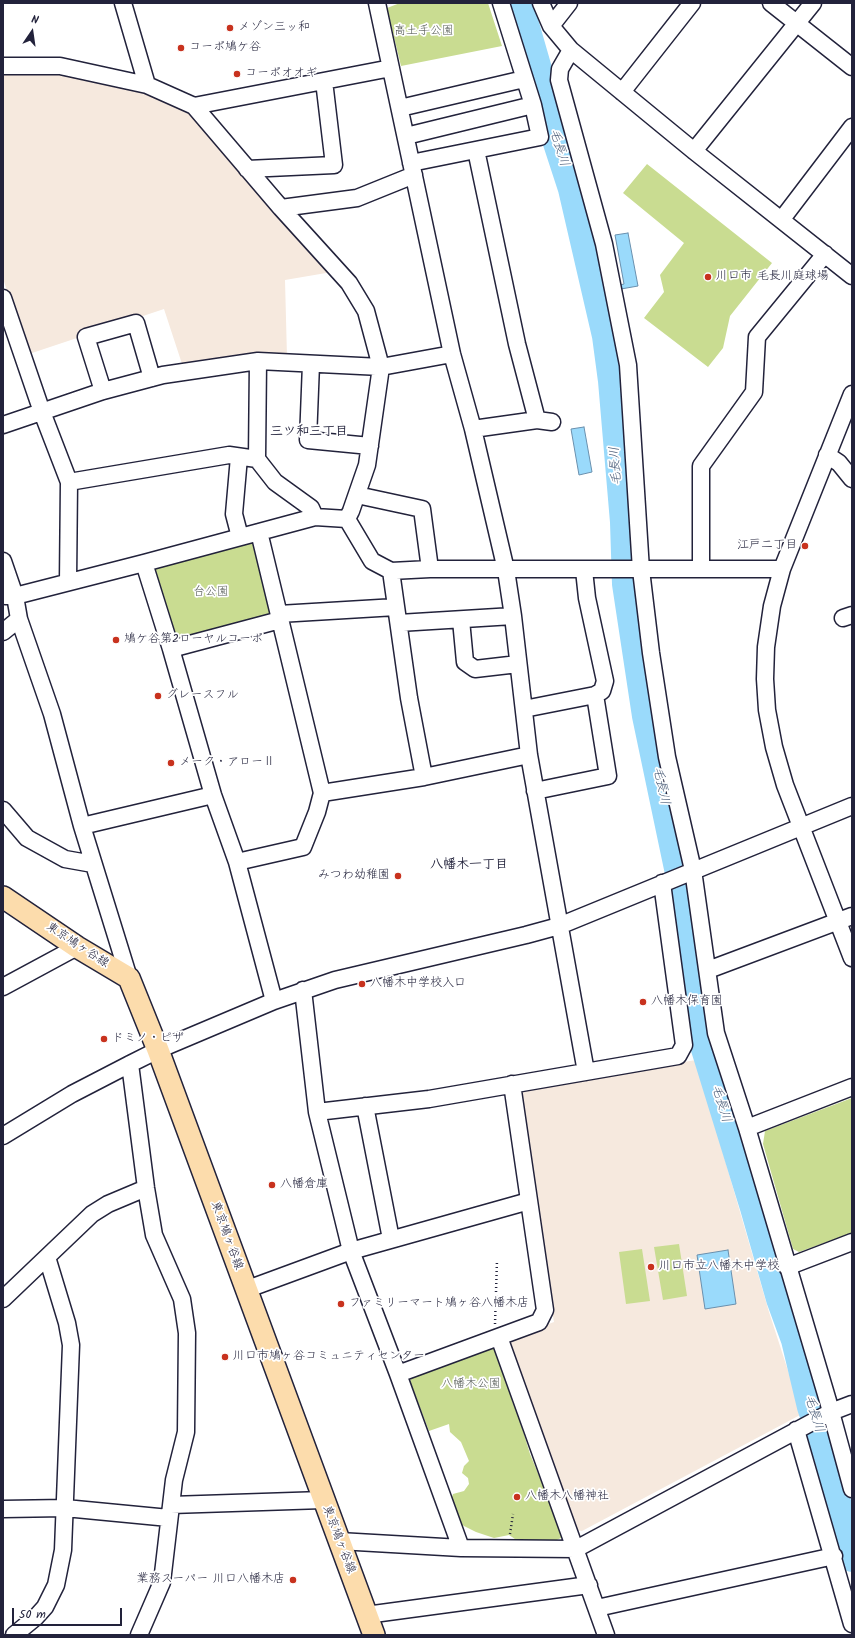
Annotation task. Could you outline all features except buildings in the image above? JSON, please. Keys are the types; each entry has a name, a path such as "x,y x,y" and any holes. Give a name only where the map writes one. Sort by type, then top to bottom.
{"main road":[{"name":"東京鳩ヶ谷線","path":"3,897 77,947 129,978 158,1050 245,1290 374,1635"}],"street":[{"path":"122,3 147,85"},
{"path":"377,3 452,354 473,429 506,570 513,616 529,755 586,1072"},
{"path":"281,208 357,198 412,169 476,150 540,137 533,105 501,3"},
{"path":"541,3 551,26 571,50 694,151 782,219 852,276"},
{"path":"551,26 569,3"},
{"path":"622,92 692,3"},
{"path":"771,3 852,67"},
{"path":"694,151 813,3"},
{"path":"571,50 560,69 559,80 604,244 628,365 641,570 651,653 667,757 693,870 716,1033 747,1128 831,1412 852,1489"},
{"path":"3,66 60,66 147,85 194,106 247,169 349,284 366,311 381,367 367,465 347,519"},
{"path":"194,106 392,68"},
{"path":"400,108 524,79"},
{"path":"247,169 334,165 324,81"},
{"path":"406,136 533,105"},
{"path":"782,219 852,127"},
{"path":"473,429 544,421 517,344 476,150"},
{"path":"701,569 701,466 754,392 758,337 824,254"},
{"path":"3,298 42,412 69,482 68,582"},
{"path":"102,391 86,337 136,322 152,378"},
{"path":"3,424 102,391 152,378 258,361 381,367 452,354"},
{"path":"258,361 257,459 275,482 311,508 315,517"},
{"path":"311,364 308,440 370,446"},
{"path":"852,394 782,569 772,606 766,647 765,679 767,710 774,747 785,785 801,826 845,918 852,958"},
{"path":"69,482 229,455 257,459"},
{"path":"827,455 839,463 852,479"},
{"path":"238,457 234,514 240,537"},
{"path":"357,495 422,509 430,569"},
{"path":"9,596 144,563 315,517 347,519"},
{"path":"347,519 372,561 390,571 430,569 782,569"},
{"path":"237,862 303,847 317,812 322,793 259,532"},
{"path":"3,561 9,596 19,619 52,714 93,864 129,978"},
{"path":"144,563 171,649 213,795 237,862 274,1001"},
{"path":"524,708 595,695 602,691 605,681 587,598 584,570"},
{"path":"390,571 399,623 409,698 424,777"},
{"path":"171,649 280,617 396,607"},
{"path":"399,623 513,616"},
{"path":"3,632 19,619"},
{"path":"461,620 465,662 474,669 518,664"},
{"path":"535,791 608,776 595,695"},
{"path":"322,793 424,777 529,755"},
{"path":"82,826 213,795"},
{"path":"3,1136 66,1097 158,1050 274,1001 335,980 559,926 852,806"},
{"path":"3,810 27,838 65,858 93,864"},
{"path":"317,1112 429,1099 678,1056 684,1045 662,883"},
{"path":"708,970 845,918"},
{"path":"3,987 77,947"},
{"path":"303,990 317,1112 351,1251 398,1374 461,1548"},
{"path":"130,1064 146,1188 154,1235 182,1299 187,1333 186,1432 174,1480 162,1582 139,1635 143,1635"},
{"path":"398,1374 539,1322 545,1310 512,1084"},
{"path":"747,1128 852,1087"},
{"path":"365,1106 391,1239"},
{"path":"3,1299 92,1214 108,1204 146,1188"},
{"path":"245,1290 351,1251 529,1201"},
{"path":"787,1267 852,1242"},
{"path":"14,1635 36,1617 44,1607 56,1585 63,1550 71,1345 67,1323 47,1257"},
{"path":"498,1337 606,1635"},
{"path":"339,1541 461,1548 576,1549 796,1430 831,1412 852,1404"},
{"path":"796,1430 834,1556 852,1624"},
{"path":"3,1508 65,1508 170,1512 323,1500"},
{"path":"597,1608 834,1556"},
{"path":"366,1614 589,1585"}],"path":[{"path":"497,1260 494,1321 498,1337"},
{"path":"507,1548 513,1514"}],"shaded area":[{"path":"3,73 64,74 141,89 189,110 332,272 285,280 287,357 184,370 164,309 26,355 3,278"},
{"name":"川口市立八幡木中学校","path":"696,1060 769,1312 802,1414 582,1531 576,1530 506,1344 510,1338 554,1322 537,1216 521,1093 525,1088"}],"green space":[{"name":"高土手公園","path":"400,3 488,3 502,46 401,66 387,8"},
{"path":"647,164 772,263 730,316 723,348 708,367 644,318 664,292 660,275 684,243 623,193"},
{"name":"台公園","path":"250,542 257,546 272,613 271,617 175,640 154,573 156,567"},
{"path":"852,1098 852,1233 799,1252 793,1249 763,1144 765,1131"},
{"path":"679,1244 687,1296 663,1300 654,1247"},
{"path":"642,1249 650,1301 626,1304 619,1252"},
{"name":"八幡木公園","path":"491,1346 496,1349 514,1400 512,1401 530,1454 561,1529 561,1538 550,1543 536,1540 521,1543 509,1535 494,1538 476,1532 462,1525 450,1503 453,1494 464,1491 469,1484 468,1478 462,1473 464,1466 469,1461 461,1442 450,1432 449,1424 429,1431 410,1381 413,1375"}],"water":[{"path":"628,233 638,286 621,289 620,285 624,284 615,235"},
{"path":"584,427 592,472 579,475 571,429"},
{"path":"728,1250 736,1304 705,1309 697,1255"}],"waterway":[{"name":"毛長川","path":"520,3 541,76 554,137 571,189 605,336 611,381 623,522 625,584 645,716 683,897 695,1020 753,1208 779,1299 794,1340 810,1407 827,1457 852,1559"}],"place":[{"name":"メゾン三ッ和","path":"230,28"},
{"name":"コーポ鳩ケ谷","path":"181,48"},
{"name":"コーポオオギ","path":"237,74"},
{"name":"川口市 毛長川庭球場","path":"708,277"},
{"name":"江戸二丁目","path":"805,546"},
{"name":"鳩ケ谷第2ローヤルコーポ","path":"116,640"},
{"name":"グレースフル","path":"158,696"},
{"name":"メーク・アローⅡ","path":"171,763"},
{"name":"みつわ幼稚園","path":"398,876"},
{"name":"八幡木中学校入口","path":"362,984"},
{"name":"八幡木保育園","path":"643,1002"},
{"name":"ドミノ・ピザ","path":"104,1039"},
{"name":"八幡倉庫","path":"272,1185"},
{"name":"川口市立八幡木中学校","path":"651,1267"},
{"name":"ファミリーマート鳩ヶ谷八幡木店","path":"341,1304"},
{"name":"川口市鳩ヶ谷コミュニティセンター","path":"225,1357"},
{"name":"八幡木八幡神社","path":"517,1497"},
{"name":"業務スーパー 川口八幡木店","path":"293,1580"}],"district":[{"name":"三ツ和三丁目","path":"309,433"},
{"name":"八幡木一丁目","path":"469,866"}]}
